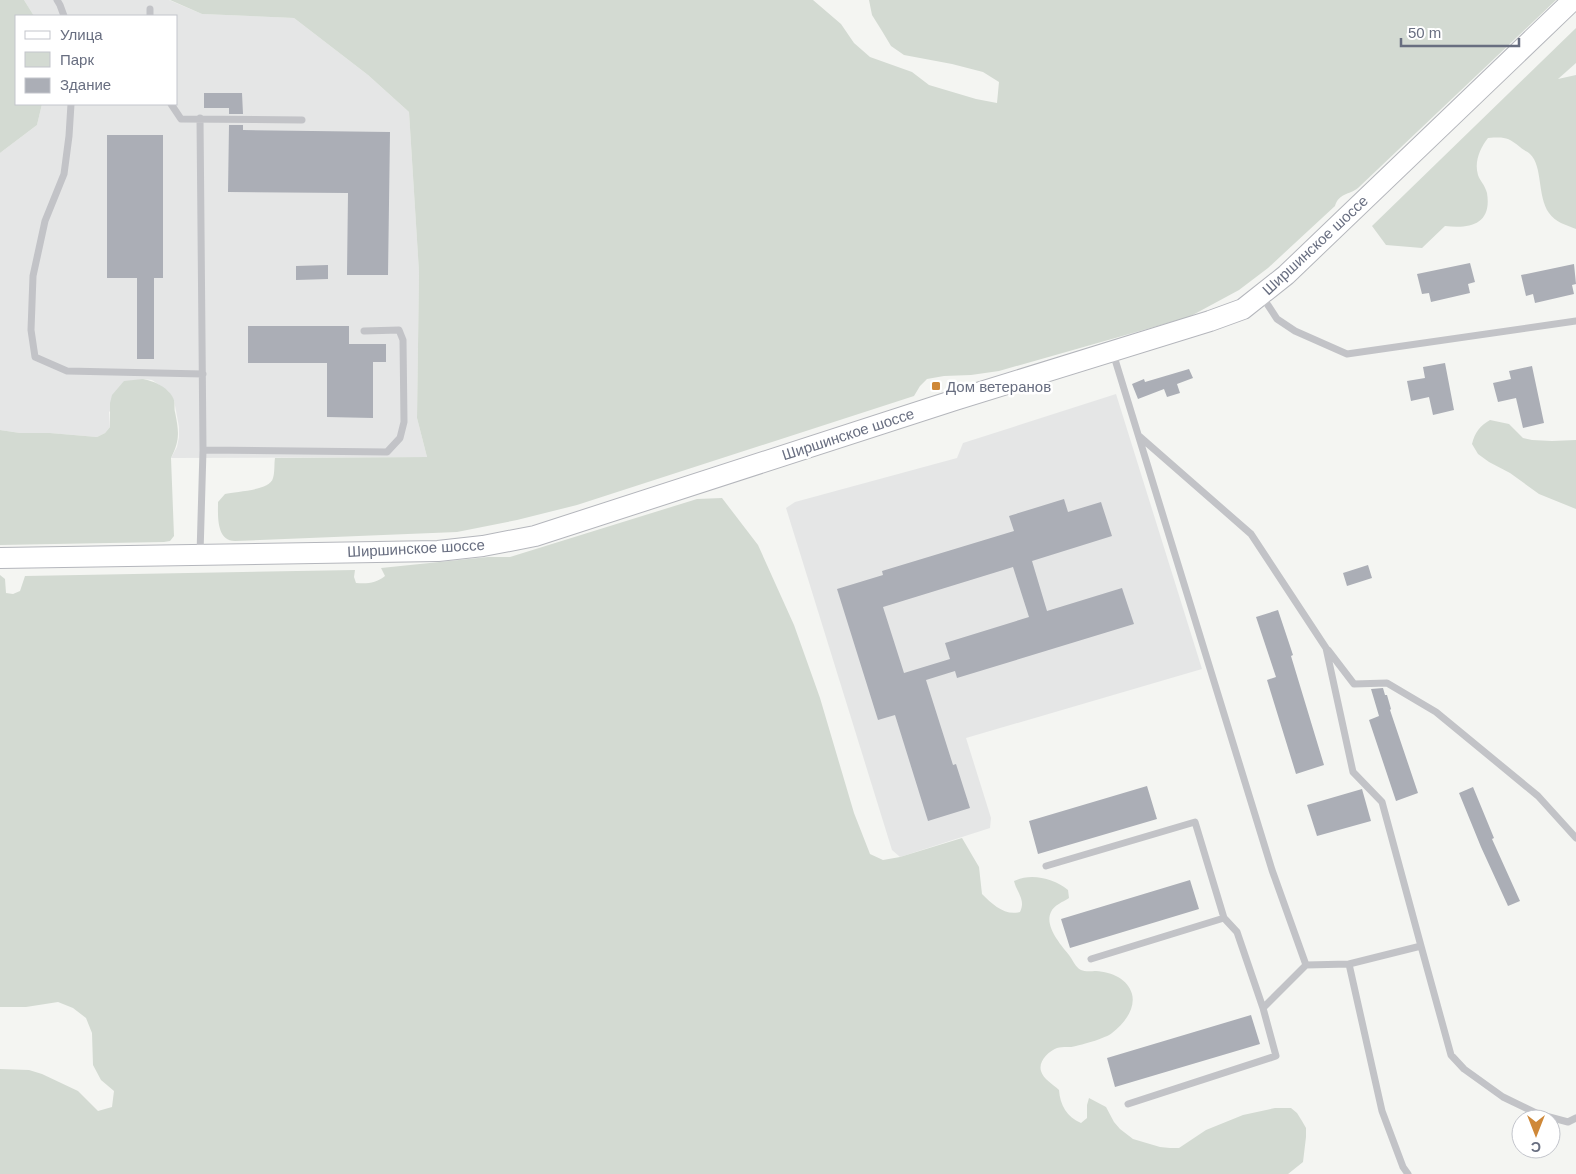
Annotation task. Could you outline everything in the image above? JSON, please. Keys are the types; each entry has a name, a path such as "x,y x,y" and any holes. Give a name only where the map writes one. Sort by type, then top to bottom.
{"main road":[{"name":"Ширшинское шоссе","path":"0,558 438,550 483,546 535,536 954,400 1210,321 1243,309 1286,275 1573,0"}],"lane":[{"path":"56,0 64,15"},
{"path":"71,105 64,174 45,221 33,276 31,330 35,357 67,371 203,374"},
{"path":"171,105 181,119 302,120"},
{"path":"200,118 203,374 200,555"},
{"path":"1262,295 1277,319 1296,331 1347,354 1576,321"},
{"path":"203,450 387,452 400,438 404,422 403,340 399,330 364,331"},
{"path":"1112,350 1270,861 1306,966"},
{"path":"1139,436 1251,534 1326,648 1354,684 1387,683 1436,712 1538,796 1576,838"},
{"path":"1326,648 1353,772 1382,802 1451,1055 1464,1069 1503,1097 1538,1114 1568,1122 1576,1118"},
{"path":"1046,866 1196,822 1224,918 1237,932 1263,1008 1276,1056 1128,1104"},
{"path":"1091,959 1224,918"},
{"path":"1263,1008 1306,966 1349,964 1421,946"},
{"path":"1349,964 1382,1111 1408,1174"}],"shaded area":[{"path":"24,0 169,0 202,14 294,18 368,75 409,112 419,272 417,418 427,457 171,458 177,447 179,437 174,400 168,391 152,380 143,379 109,412 110,427 105,433 97,437 50,433 20,433 0,430 0,153 37,125 42,105 178,105 178,15 33,15"},
{"path":"1116,394 1202,669 966,738 991,818 990,828 900,857 892,850 786,508 795,502 957,458 963,443"}],"green space":[{"path":"0,0 24,0 33,15 15,15 15,105 42,105 37,125 0,153"},
{"path":"170,0 813,0 841,24 854,43 870,57 912,72 929,85 976,99 997,103 999,82 983,72 904,55 891,46 872,15 869,0 1556,0 1358,188 1339,199 1335,206 1268,268 1239,290 1189,317 999,371 927,379 914,396 577,505 517,520 457,532 235,541 224,537 221,532 218,520 218,502 225,494 266,486 274,476 275,458 427,457 417,418 419,272 409,112 368,75 294,18 202,14"},
{"path":"1576,28 1576,63 1558,79 1576,75 1576,229 1558,221 1549,213 1545,206 1537,166 1530,154 1509,139 1488,138 1482,146 1477,160 1478,175 1487,193 1488,203 1483,218 1471,225 1445,226 1422,248 1386,245 1372,226"},
{"path":"143,379 157,383 169,392 174,402 178,436 171,458 174,536 170,541 0,545 0,430 20,433 50,433 97,437 105,433 110,427 112,395 124,381"},
{"path":"1490,420 1509,424 1523,438 1552,441 1576,440 1576,509 1539,494 1510,473 1478,454 1472,444 1473,440 1478,430"},
{"path":"722,498 758,545 794,625 820,698 854,813 870,854 883,860 900,857 962,838 979,867 982,894 995,906 1004,911 1015,913 1020,912 1022,900 1014,881 1035,877 1056,882 1068,890 1069,898 1054,907 1049,917 1058,941 1079,969 1113,975 1123,980 1130,989 1133,1000 1130,1011 1116,1030 1105,1037 1074,1047 1057,1048 1048,1054 1041,1064 1042,1074 1059,1090 1061,1101 1068,1114 1081,1123 1087,1118 1089,1098 1106,1107 1114,1122 1133,1139 1160,1147 1179,1148 1206,1130 1243,1115 1275,1108 1291,1108 1297,1113 1306,1128 1303,1162 1288,1174 0,1174 0,1069 29,1070 42,1074 78,1091 98,1111 112,1107 114,1091 101,1080 93,1065 92,1033 86,1018 73,1008 58,1002 26,1007 0,1007 0,575 5,579 6,593 13,594 20,591 25,576 355,570 354,577 356,583 368,583 375,582 385,576 381,568 488,557 510,557 697,499"}],"building":[{"path":"204,93 242,93 243,114 229,114 229,108 204,108"},
{"path":"229,125 243,125 243,130 390,132 388,275 347,275 348,193 228,192"},
{"path":"107,135 163,135 163,278 154,278 154,359 137,359 137,278 107,278"},
{"path":"1470,263 1475,282 1468,284 1470,293 1431,302 1429,293 1422,294 1417,274"},
{"path":"1574,264 1576,284 1572,285 1574,294 1535,303 1533,294 1526,296 1521,275"},
{"path":"328,265 328,279 296,280 296,266"},
{"path":"248,326 349,326 349,344 386,344 386,362 373,362 373,418 327,417 327,363 248,363"},
{"path":"1445,363 1454,410 1433,415 1429,397 1411,401 1407,381 1425,378 1423,367"},
{"path":"1532,366 1544,423 1523,428 1516,398 1498,402 1493,383 1511,379 1509,371"},
{"path":"1189,369 1193,378 1177,384 1180,393 1167,397 1164,389 1138,399 1132,384 1144,379 1145,382"},
{"path":"1064,499 1068,512 1101,502 1112,536 1032,561 1047,611 1122,588 1134,624 957,678 955,671 926,680 953,765 956,764 970,808 928,821 895,715 878,720 837,589 883,575 882,571 1014,531 1009,516","holes":["1013,567 1029,617 945,643 950,659 904,673 883,607"]},
{"path":"1368,565 1372,578 1347,586 1343,573"},
{"path":"1278,610 1293,655 1291,656 1324,765 1296,774 1267,680 1276,677 1256,617"},
{"path":"1383,688 1385,695 1387,695 1390,710 1418,793 1396,801 1369,720 1379,716 1371,689"},
{"path":"1147,786 1157,819 1038,854 1029,821"},
{"path":"1473,787 1494,838 1492,839 1520,901 1508,906 1459,793"},
{"path":"1362,789 1371,821 1317,836 1307,805"},
{"path":"1190,880 1199,909 1070,948 1061,919"},
{"path":"1251,1015 1260,1044 1115,1087 1107,1058"}],"place":[{"name":"Дом ветеранов","path":"936,386"}]}
